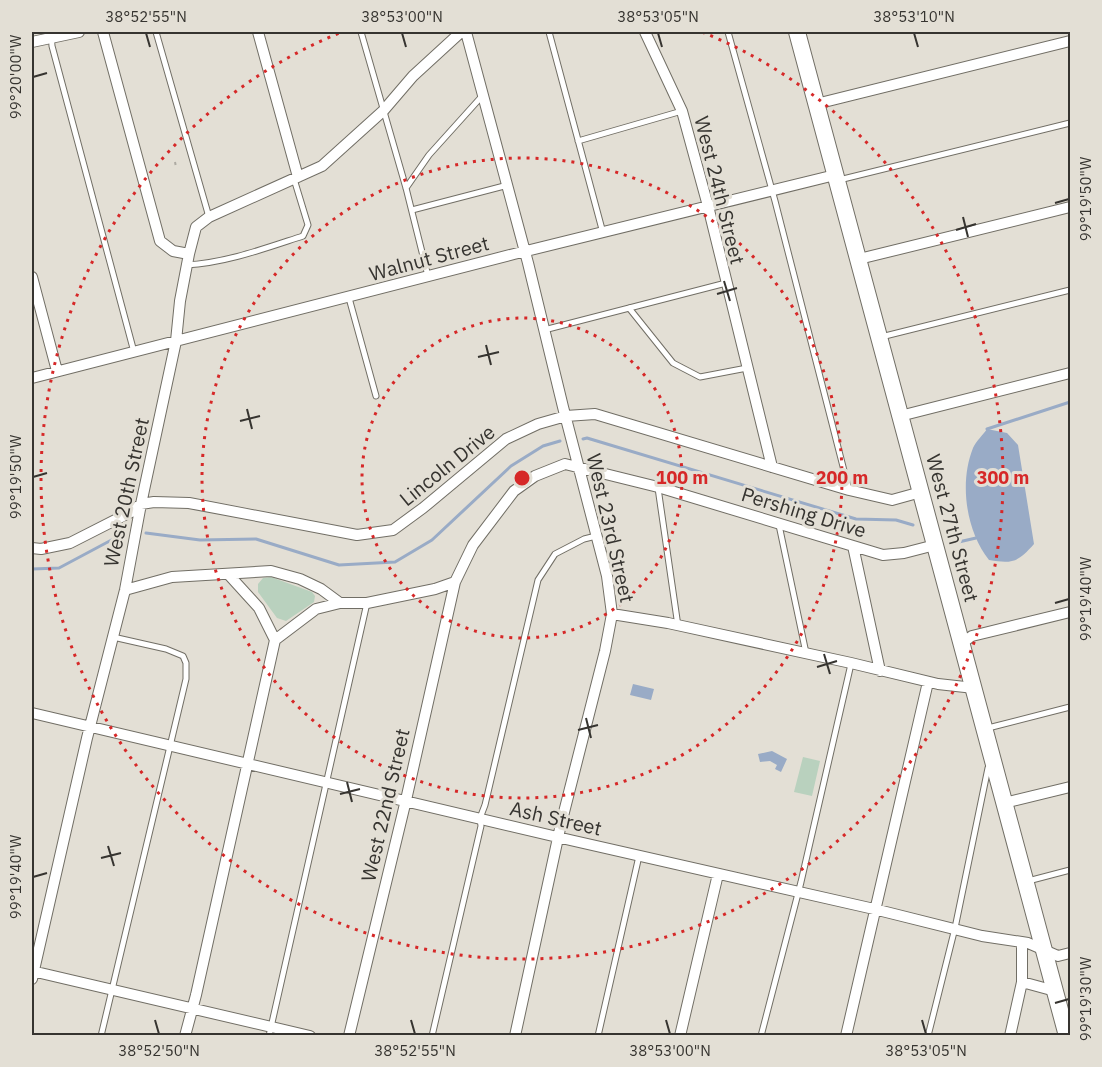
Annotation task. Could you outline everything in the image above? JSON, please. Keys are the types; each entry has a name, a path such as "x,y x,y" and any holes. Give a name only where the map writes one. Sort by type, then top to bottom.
{"main road":[{"name":"West 27th Street","path":"797,32 1067,1035"}],"street":[{"path":"32,42 51,34 79,32"},
{"path":"103,32 160,241 173,251 189,254"},
{"path":"258,32 296,178"},
{"path":"209,217 322,166 383,111 414,76 461,32"},
{"name":"West 23rd Street","path":"466,32 508,185 607,576 612,614 515,1035"},
{"name":"West 24th Street","path":"645,32 682,111 708,206 772,467"},
{"path":"816,104 1071,41"},
{"name":"Walnut Street","path":"32,378 772,190 836,178"},
{"path":"859,259 1071,207"},
{"name":"West 20th Street","path":"32,974 112,636 125,590 176,341 186,265 196,227 209,217"},
{"path":"32,277 57,371"},
{"path":"900,416 1071,373"},
{"name":"Lincoln Drive","path":"32,548 41,549 70,543 131,512 141,504 154,502 189,503 357,535 393,530 506,439 538,424 566,416 595,414 849,490 892,500 921,492"},
{"name":"Pershing Drive","path":"455,582 472,545 514,490 535,476 565,464 658,487 883,555 904,553 935,545"},
{"path":"853,546 880,671"},
{"path":"125,590 172,577 271,571 300,579 321,589 340,603"},
{"path":"185,1035 275,640 259,608 229,575"},
{"path":"275,640 316,609 340,603 367,603 435,589 455,582"},
{"name":"West 22nd Street","path":"349,1035 406,800 455,582"},
{"path":"962,642 972,636 1071,612"},
{"path":"612,614 806,653 928,682 974,688"},
{"path":"846,1035 928,682"},
{"name":"Ash Street","path":"32,713 982,936 1022,944 1029,943 1058,956 1071,953"},
{"path":"1004,803 1071,787"},
{"path":"680,1035 718,874"},
{"path":"1010,1035 1022,982 1022,944"},
{"path":"32,974 192,1009 270,1031 310,1035"},
{"path":"1022,982 1055,991"}],"lane":[{"path":"156,32 209,217"},
{"path":"361,32 406,188 428,277"},
{"path":"549,32 603,233"},
{"path":"728,32 772,190 849,490"},
{"path":"51,34 52,46 134,352"},
{"path":"406,188 429,155 484,94"},
{"path":"578,141 682,111"},
{"path":"836,178 1071,123"},
{"path":"186,265 201,264 258,250 303,236 308,225 296,178"},
{"path":"412,210 508,185"},
{"path":"544,330 726,283"},
{"path":"879,337 1071,290"},
{"path":"348,298 376,396"},
{"path":"629,308 673,363 700,377 747,368"},
{"path":"658,487 678,626"},
{"path":"779,524 806,653"},
{"path":"432,1035 481,826 480,818 538,580 555,554 584,539 596,536"},
{"path":"270,1031 367,603"},
{"path":"100,1035 186,679 186,663 183,656 166,649 112,636"},
{"path":"761,1035 798,892 851,663"},
{"path":"985,729 1071,707"},
{"path":"928,1035 955,928 991,753"},
{"path":"598,1035 639,855"},
{"path":"1026,881 1071,870"}],"path":[{"path":"174,162 176,167"}],"green space":[{"path":"271,577 312,592 315,596 314,602 286,621 277,618 258,592 258,584 263,578"},
{"path":"803,757 820,761 812,796 794,792"}],"water":[{"path":"987,429 1007,433 1018,445 1034,544 1019,558 1004,562 989,560 981,548 970,521 967,506 966,476 969,462 974,445"},
{"path":"633,684 654,689 651,700 630,695"},
{"path":"772,751 787,759 781,772 775,769 777,765 770,761 760,762 758,754"}],"waterway":[{"path":"987,429 1070,402"},
{"path":"583,439 587,438 856,519 896,520 913,525"},
{"path":"146,533 200,540 256,539 339,565 395,562 432,540 511,466 543,446 560,441"},
{"path":"32,569 59,568 119,536"},
{"path":"950,544 976,538"}]}
